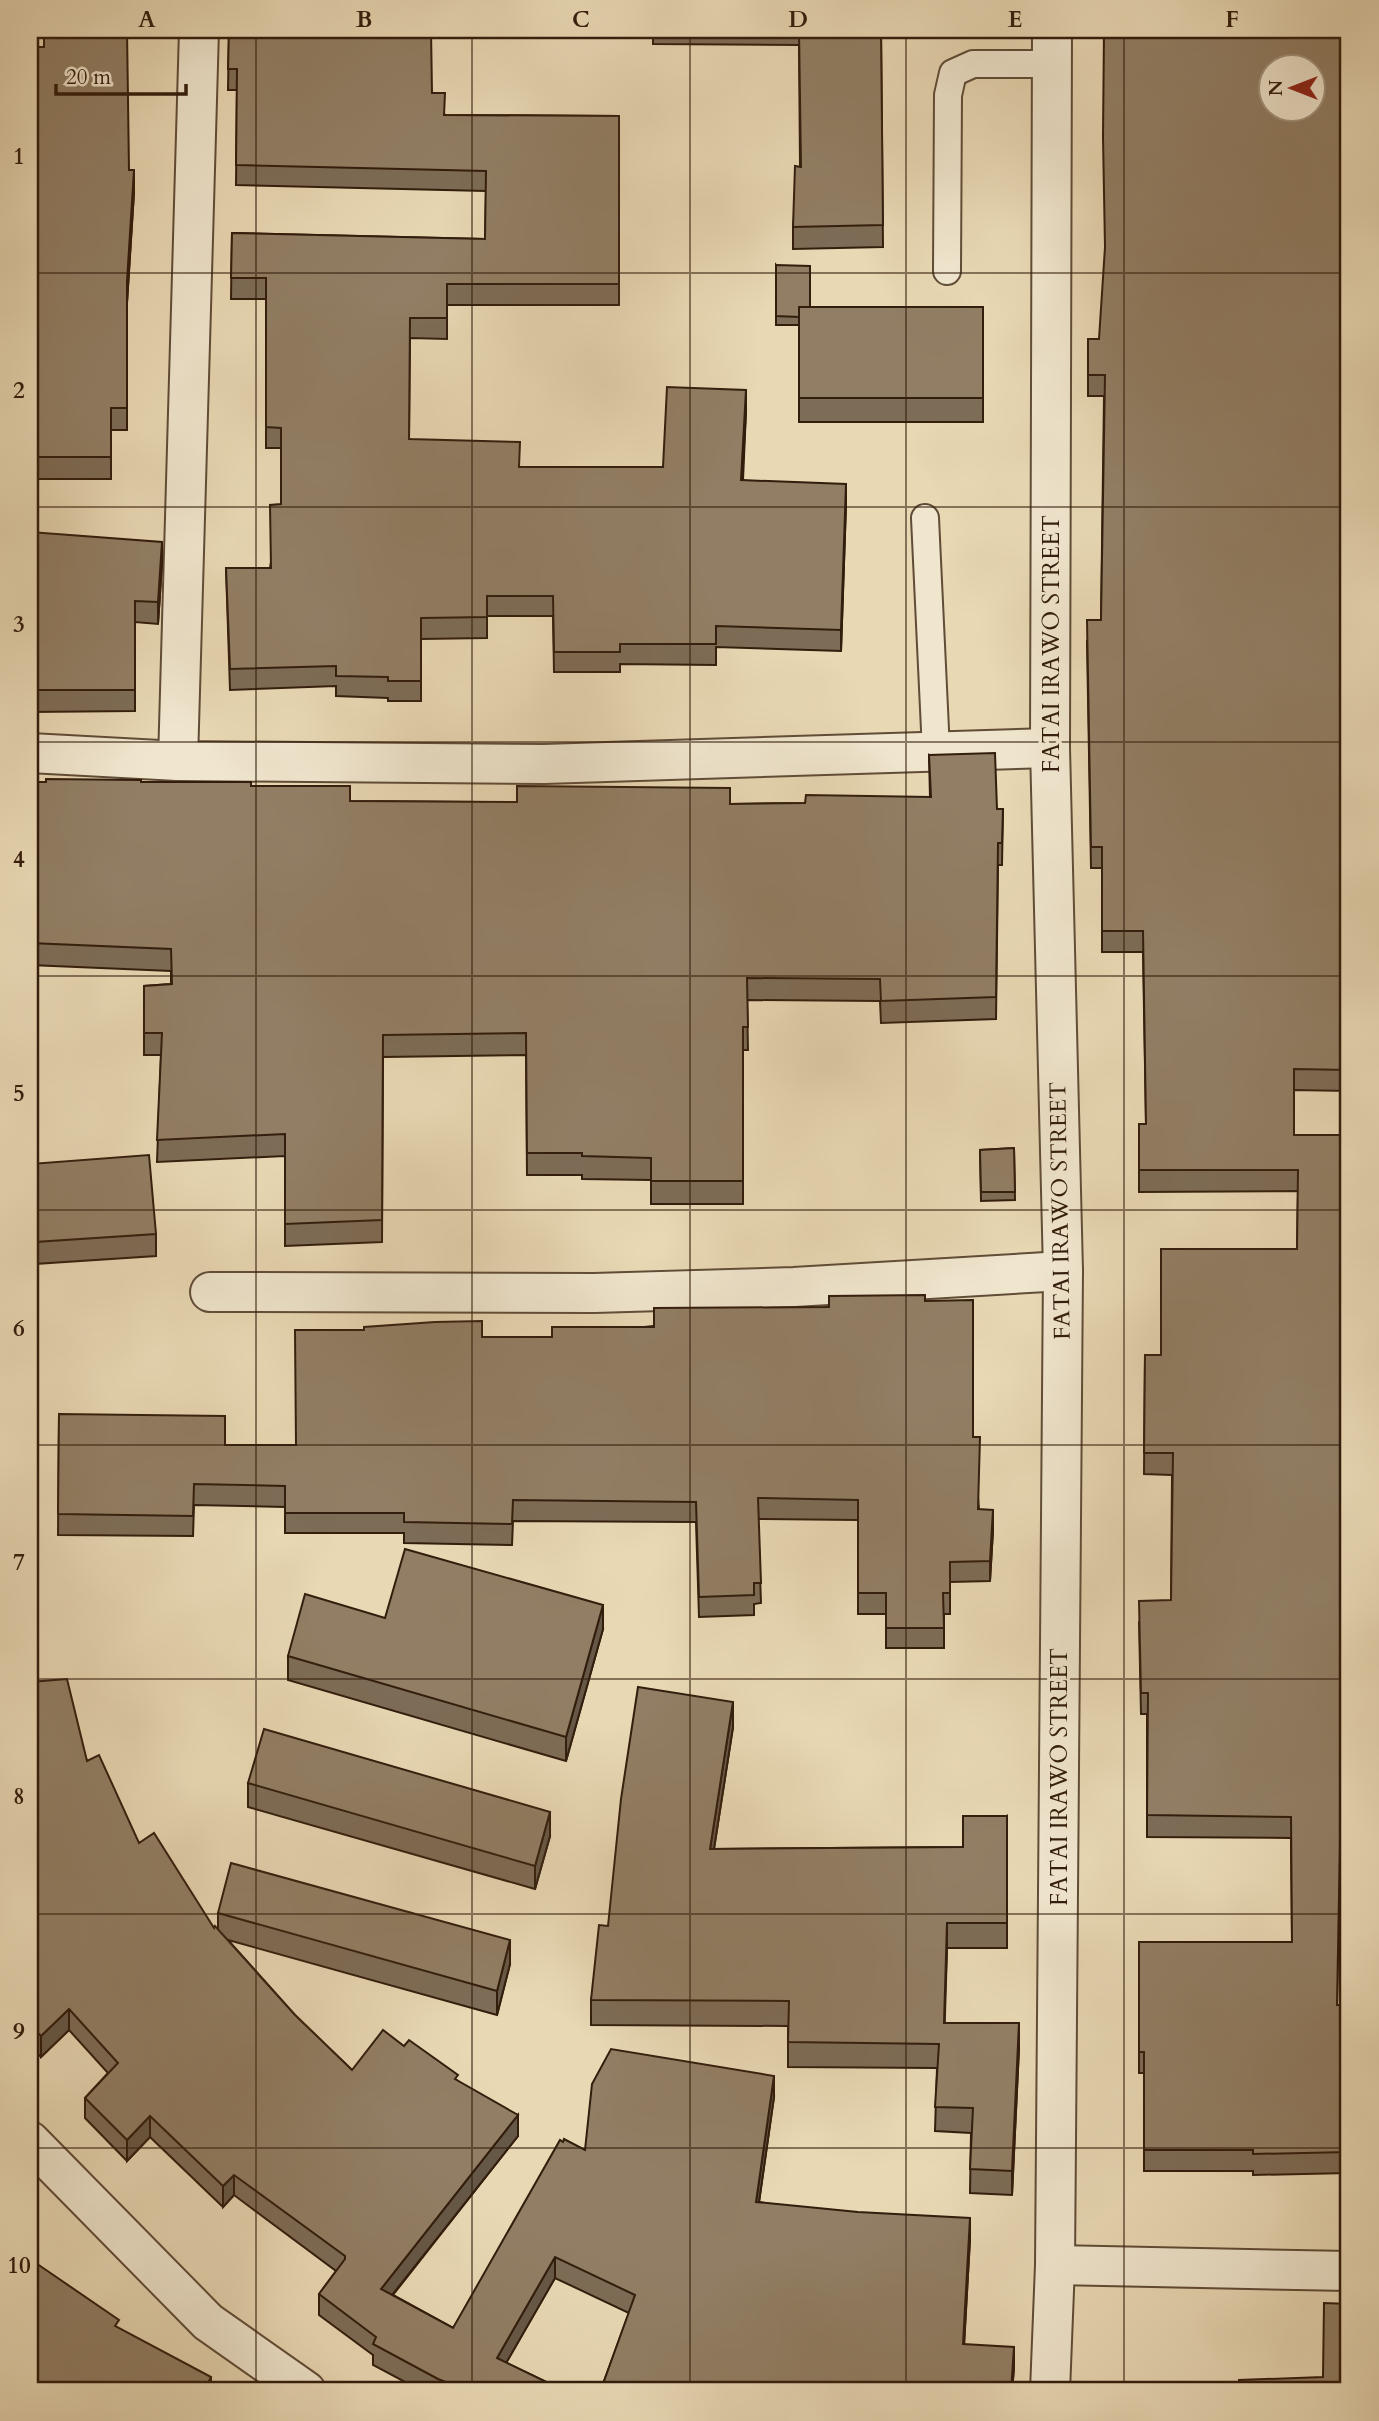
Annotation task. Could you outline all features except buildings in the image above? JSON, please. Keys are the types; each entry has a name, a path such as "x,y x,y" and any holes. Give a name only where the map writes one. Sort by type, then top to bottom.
{"street":[{"path":"178,761 199,30"},
{"name":"FATAI IRAWO STREET","path":"1049,2391 1055,2265 1062,1271 1050,748 1052,47"},
{"path":"30,753 178,761 544,764 1050,748"},
{"path":"210,1292 594,1293 793,1287 1062,1271"},
{"path":"30,2141 208,2322 306,2391"},
{"path":"1055,2265 1349,2271"}],"lane":[{"path":"947,271 948,96 953,73 973,64 1052,47"},
{"path":"925,518 936,751"}]}
